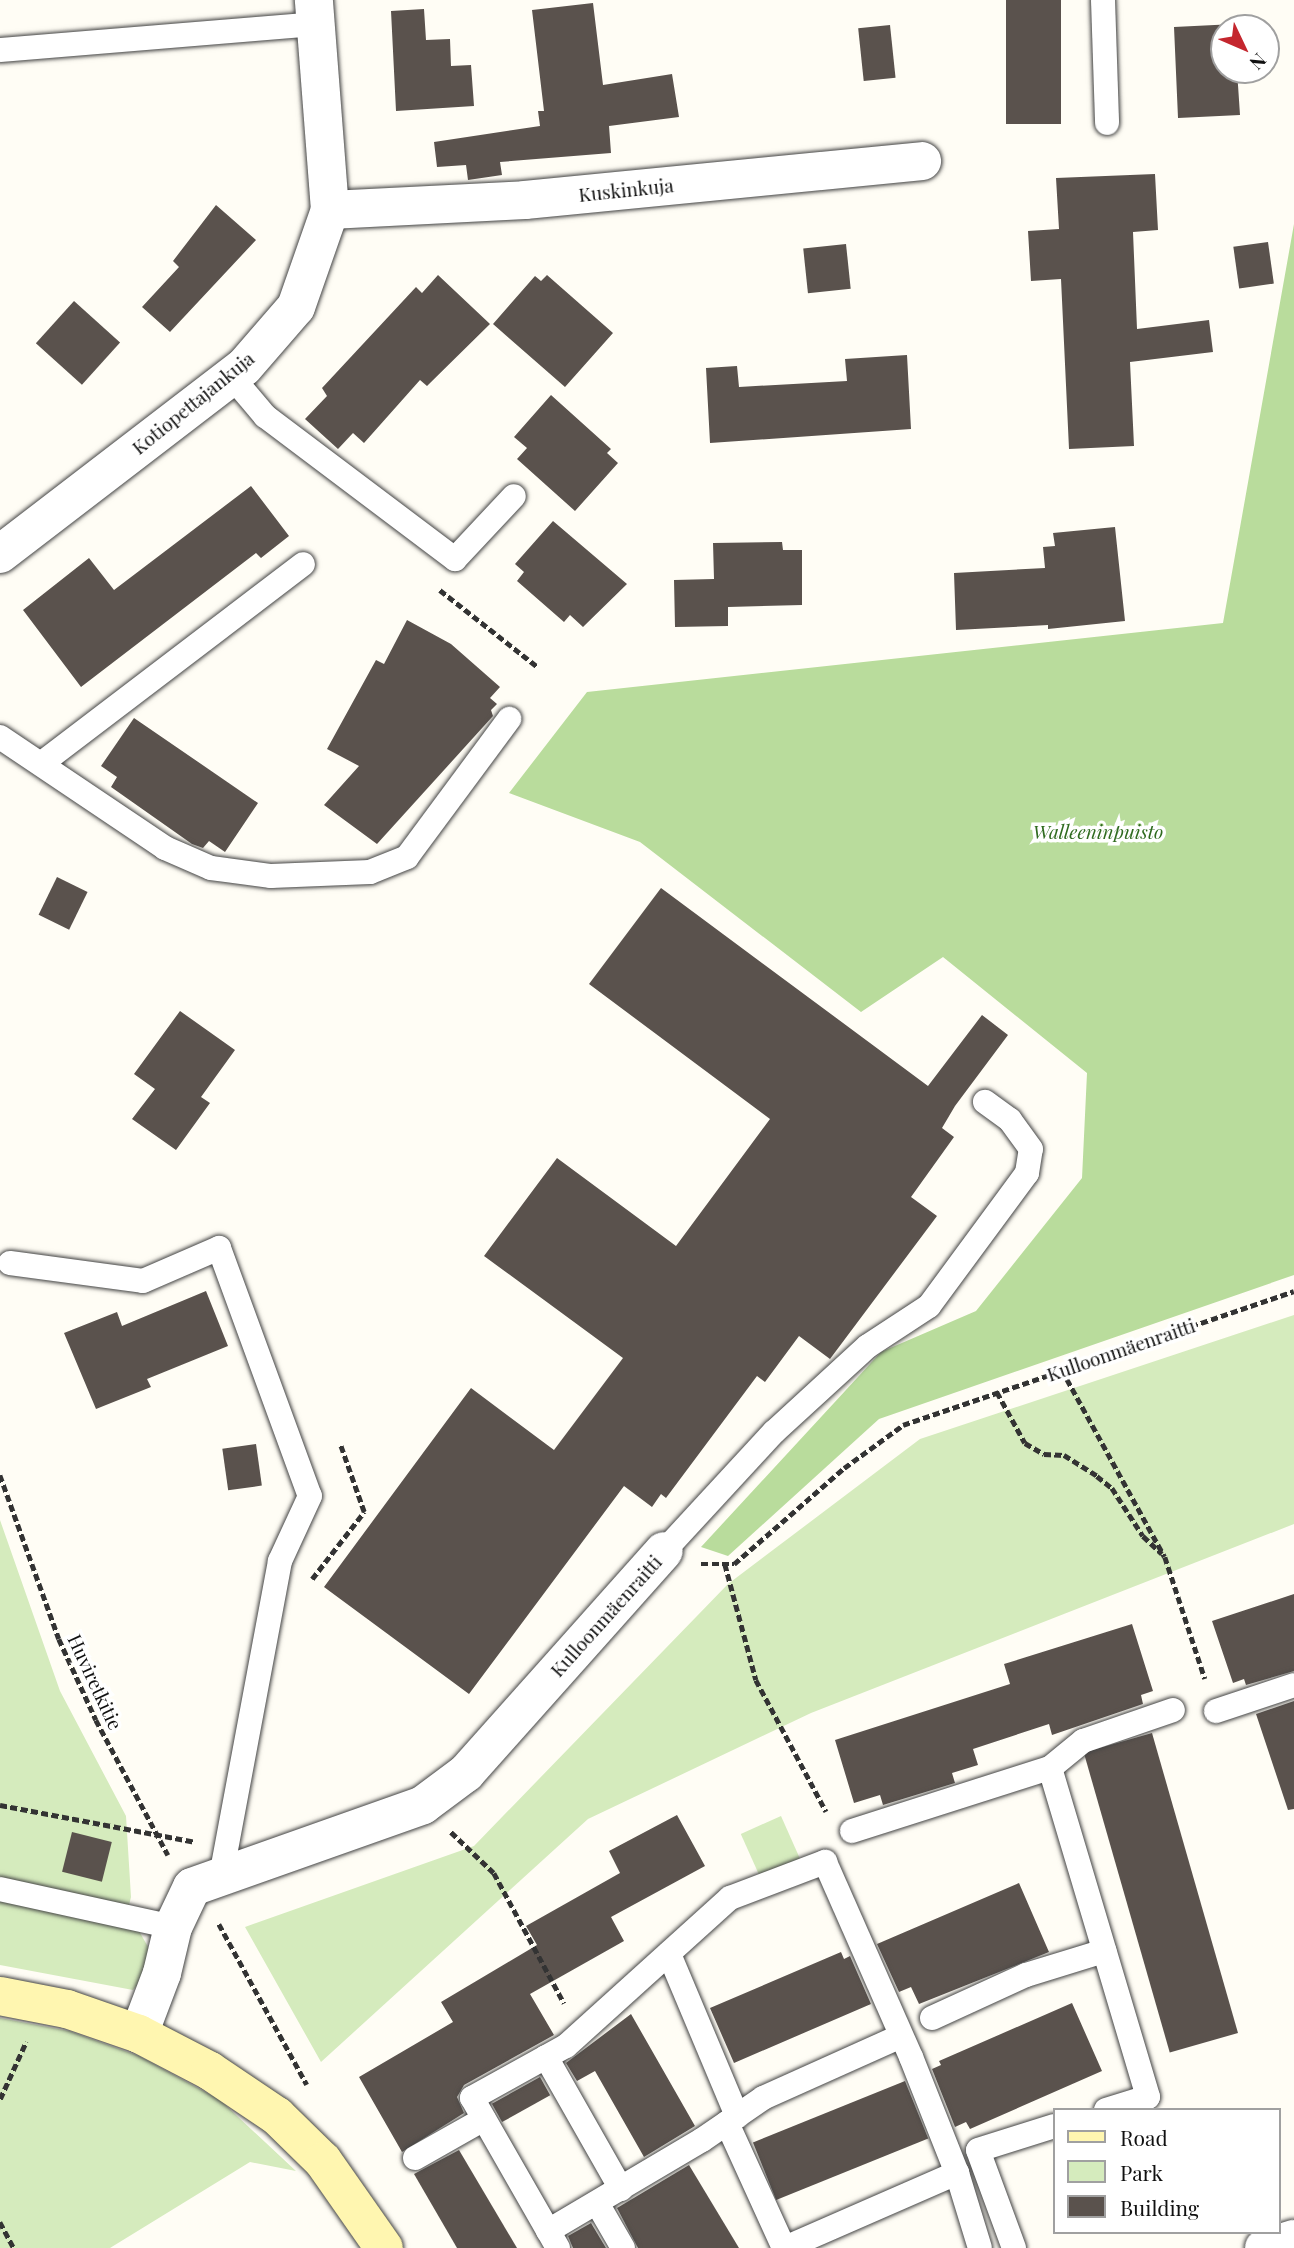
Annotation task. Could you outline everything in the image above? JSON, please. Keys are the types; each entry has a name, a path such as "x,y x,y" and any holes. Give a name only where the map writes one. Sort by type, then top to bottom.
{"street":[{"name":"Kotiopettajankuja","path":"0,554 232,377 296,307 330,210 314,12"},
{"name":"Kuskinkuja","path":"330,210 525,200 922,161"},
{"name":"Kulloonmäenraitti","path":"213,1870 423,1805 466,1773 664,1551"},
{"path":"139,2034 162,1973 173,1927 213,1870"},
{"path":"0,1996 44,2004 139,2034 210,2071 277,2116 323,2161 384,2248"},
{"path":"1264,2248 1294,2239"}],"lane":[{"path":"1103,0 1107,123"},
{"path":"0,50 314,12"},
{"path":"232,377 265,416 455,559 514,496"},
{"path":"42,763 303,564"},
{"path":"0,737 165,848 211,868 271,876 370,872 407,857 509,719"},
{"path":"664,1551 774,1432 868,1346 929,1306 1027,1173 1031,1149 1010,1120 985,1102"},
{"path":"10,1263 143,1281 219,1248 310,1496 280,1561 213,1870"},
{"path":"1216,1711 1294,1685"},
{"path":"852,1830 1050,1768 1083,1741 1173,1710"},
{"path":"1050,1768 1148,2097 1112,2108"},
{"path":"901,2036 763,2098 597,2203 553,2240 472,2098 546,2057 581,2033 730,1898 825,1862 901,2036 957,2173 980,2248"},
{"path":"0,1889 173,1927"},
{"path":"932,2018 1026,1975 1104,1951"},
{"path":"669,1954 784,2248 957,2173"},
{"path":"546,2057 621,2189"},
{"path":"415,2158 484,2119"},
{"path":"1014,2248 978,2150 1052,2127"},
{"path":"597,2203 623,2248"}],"path":[{"name":"Kulloonmäenraitti","path":"664,1551 701,1564 734,1564 844,1468 903,1424 1294,1291"},
{"path":"1062,1370 1166,1557 1216,1711"},
{"path":"997,1392 1024,1443 1044,1454 1065,1455 1112,1488 1143,1536 1166,1557"},
{"name":"Huviretkitie","path":"0,1475 59,1639 155,1837 213,1870 218,1921 313,2095"},
{"path":"725,1564 756,1680 831,1822 852,1830"},
{"path":"0,1805 155,1837 213,1870"},
{"path":"423,1805 494,1873 516,1911 519,1926 581,2033"},
{"path":"0,2099 44,2004"},
{"path":"0,2222 14,2248"}],"green space":[{"name":"Walleeninpuisto","path":"1294,224 1294,1275 879,1419 728,1556 701,1547 881,1352 976,1311 1082,1178 1087,1073 943,957 861,1012 640,842 509,793 587,692 1223,623"},
{"path":"1294,1315 1294,1524 811,1713 588,1819 321,2062 245,1927 474,1846 728,1584 920,1439"},
{"path":"0,1520 60,1691 126,1816 131,1897 124,1925 139,1931 151,1952 145,1976 133,1990 0,1965"},
{"path":"781,1816 800,1859 760,1877 741,1834"},
{"path":"0,2018 69,2031 139,2056 220,2100 296,2171 250,2162 110,2248 0,2248"}],"building":[{"path":"1006,0 1061,0 1061,124 1006,124"},
{"path":"593,3 603,85 672,74 679,117 609,126 611,153 500,162 502,175 468,180 466,165 437,167 434,142 540,126 538,111 544,111 532,10"},
{"path":"424,9 426,40 450,39 451,66 471,65 474,106 396,111 391,11"},
{"path":"890,25 896,78 864,81 858,28"},
{"path":"1210,25 1210,84 1238,84 1240,115 1178,118 1174,27"},
{"path":"1155,174 1158,230 1133,232 1137,329 1209,320 1213,352 1130,362 1134,446 1069,449 1061,279 1031,281 1028,231 1059,229 1056,178"},
{"path":"216,205 256,240 170,332 142,307 179,267 173,261"},
{"path":"1268,242 1274,284 1239,288 1233,247"},
{"path":"846,244 851,289 808,293 803,248"},
{"path":"438,275 490,324 427,386 420,380 364,443 353,433 338,449 305,419 327,396 322,388 416,287 422,293"},
{"path":"547,275 613,333 565,387 493,324 535,276 541,281"},
{"path":"74,301 120,342 82,385 36,343"},
{"path":"907,355 911,429 710,443 706,368 737,366 739,387 847,381 845,359"},
{"path":"551,395 611,449 607,453 618,463 575,511 517,459 527,448 514,437"},
{"path":"251,486 289,536 261,558 256,553 81,687 23,610 89,558 114,590"},
{"path":"553,521 627,584 583,627 570,615 564,622 517,581 524,572 515,564"},
{"path":"1115,527 1125,621 1048,629 1048,625 956,630 954,573 1045,568 1043,547 1055,546 1053,533"},
{"path":"782,542 783,550 802,550 802,605 728,607 728,626 675,627 674,580 714,579 713,543"},
{"path":"407,620 451,644 500,687 490,698 497,704 491,710 493,716 377,844 324,805 359,766 327,749 376,660 384,664"},
{"path":"134,718 258,803 225,852 209,841 203,848 192,844 111,787 117,777 101,766"},
{"path":"57,877 88,892 69,930 39,915"},
{"path":"661,888 928,1086 982,1015 1008,1035 955,1106 942,1128 954,1137 911,1197 937,1216 830,1359 799,1336 765,1382 757,1376 666,1498 661,1494 652,1507 624,1486 469,1694 324,1587 471,1388 554,1450 623,1358 484,1256 557,1158 676,1246 770,1119 589,984"},
{"path":"180,1011 235,1050 201,1097 210,1103 176,1150 132,1119 155,1089 134,1074"},
{"path":"206,1291 228,1346 147,1379 151,1387 96,1409 64,1333 117,1312 122,1326"},
{"path":"256,1444 262,1486 228,1490 222,1449"},
{"path":"1294,1594 1294,1671 1246,1685 1244,1679 1233,1683 1212,1621"},
{"path":"1132,1624 1153,1691 1141,1695 1143,1704 1052,1735 1049,1724 973,1749 978,1765 952,1773 955,1783 883,1805 880,1795 854,1803 835,1740 1010,1684 1004,1664"},
{"path":"1294,1701 1294,1809 1288,1810 1256,1714"},
{"path":"1152,1733 1238,2033 1170,2052 1084,1753"},
{"path":"677,1815 705,1866 611,1917 624,1941 530,1994 554,2035 464,2085 457,2097 464,2113 402,2152 359,2077 453,2022 441,2002 537,1945 526,1926 620,1873 609,1851"},
{"path":"72,1832 112,1842 102,1882 62,1872"},
{"path":"1019,1883 1049,1952 919,2004 911,1987 899,1992 877,1944"},
{"path":"841,1952 844,1959 850,1956 871,2004 734,2063 710,2008"},
{"path":"1072,2003 1102,2071 970,2129 966,2122 955,2127 932,2069 941,2065 939,2061"},
{"path":"631,2014 695,2126 644,2157 595,2071 577,2081 566,2063"},
{"path":"540,2077 550,2095 502,2122 492,2104"},
{"path":"905,2081 928,2138 776,2200 753,2142"},
{"path":"459,2150 517,2248 457,2248 414,2174"},
{"path":"689,2165 739,2248 638,2248 617,2208"},
{"path":"591,2223 606,2248 573,2248 568,2236"}]}
